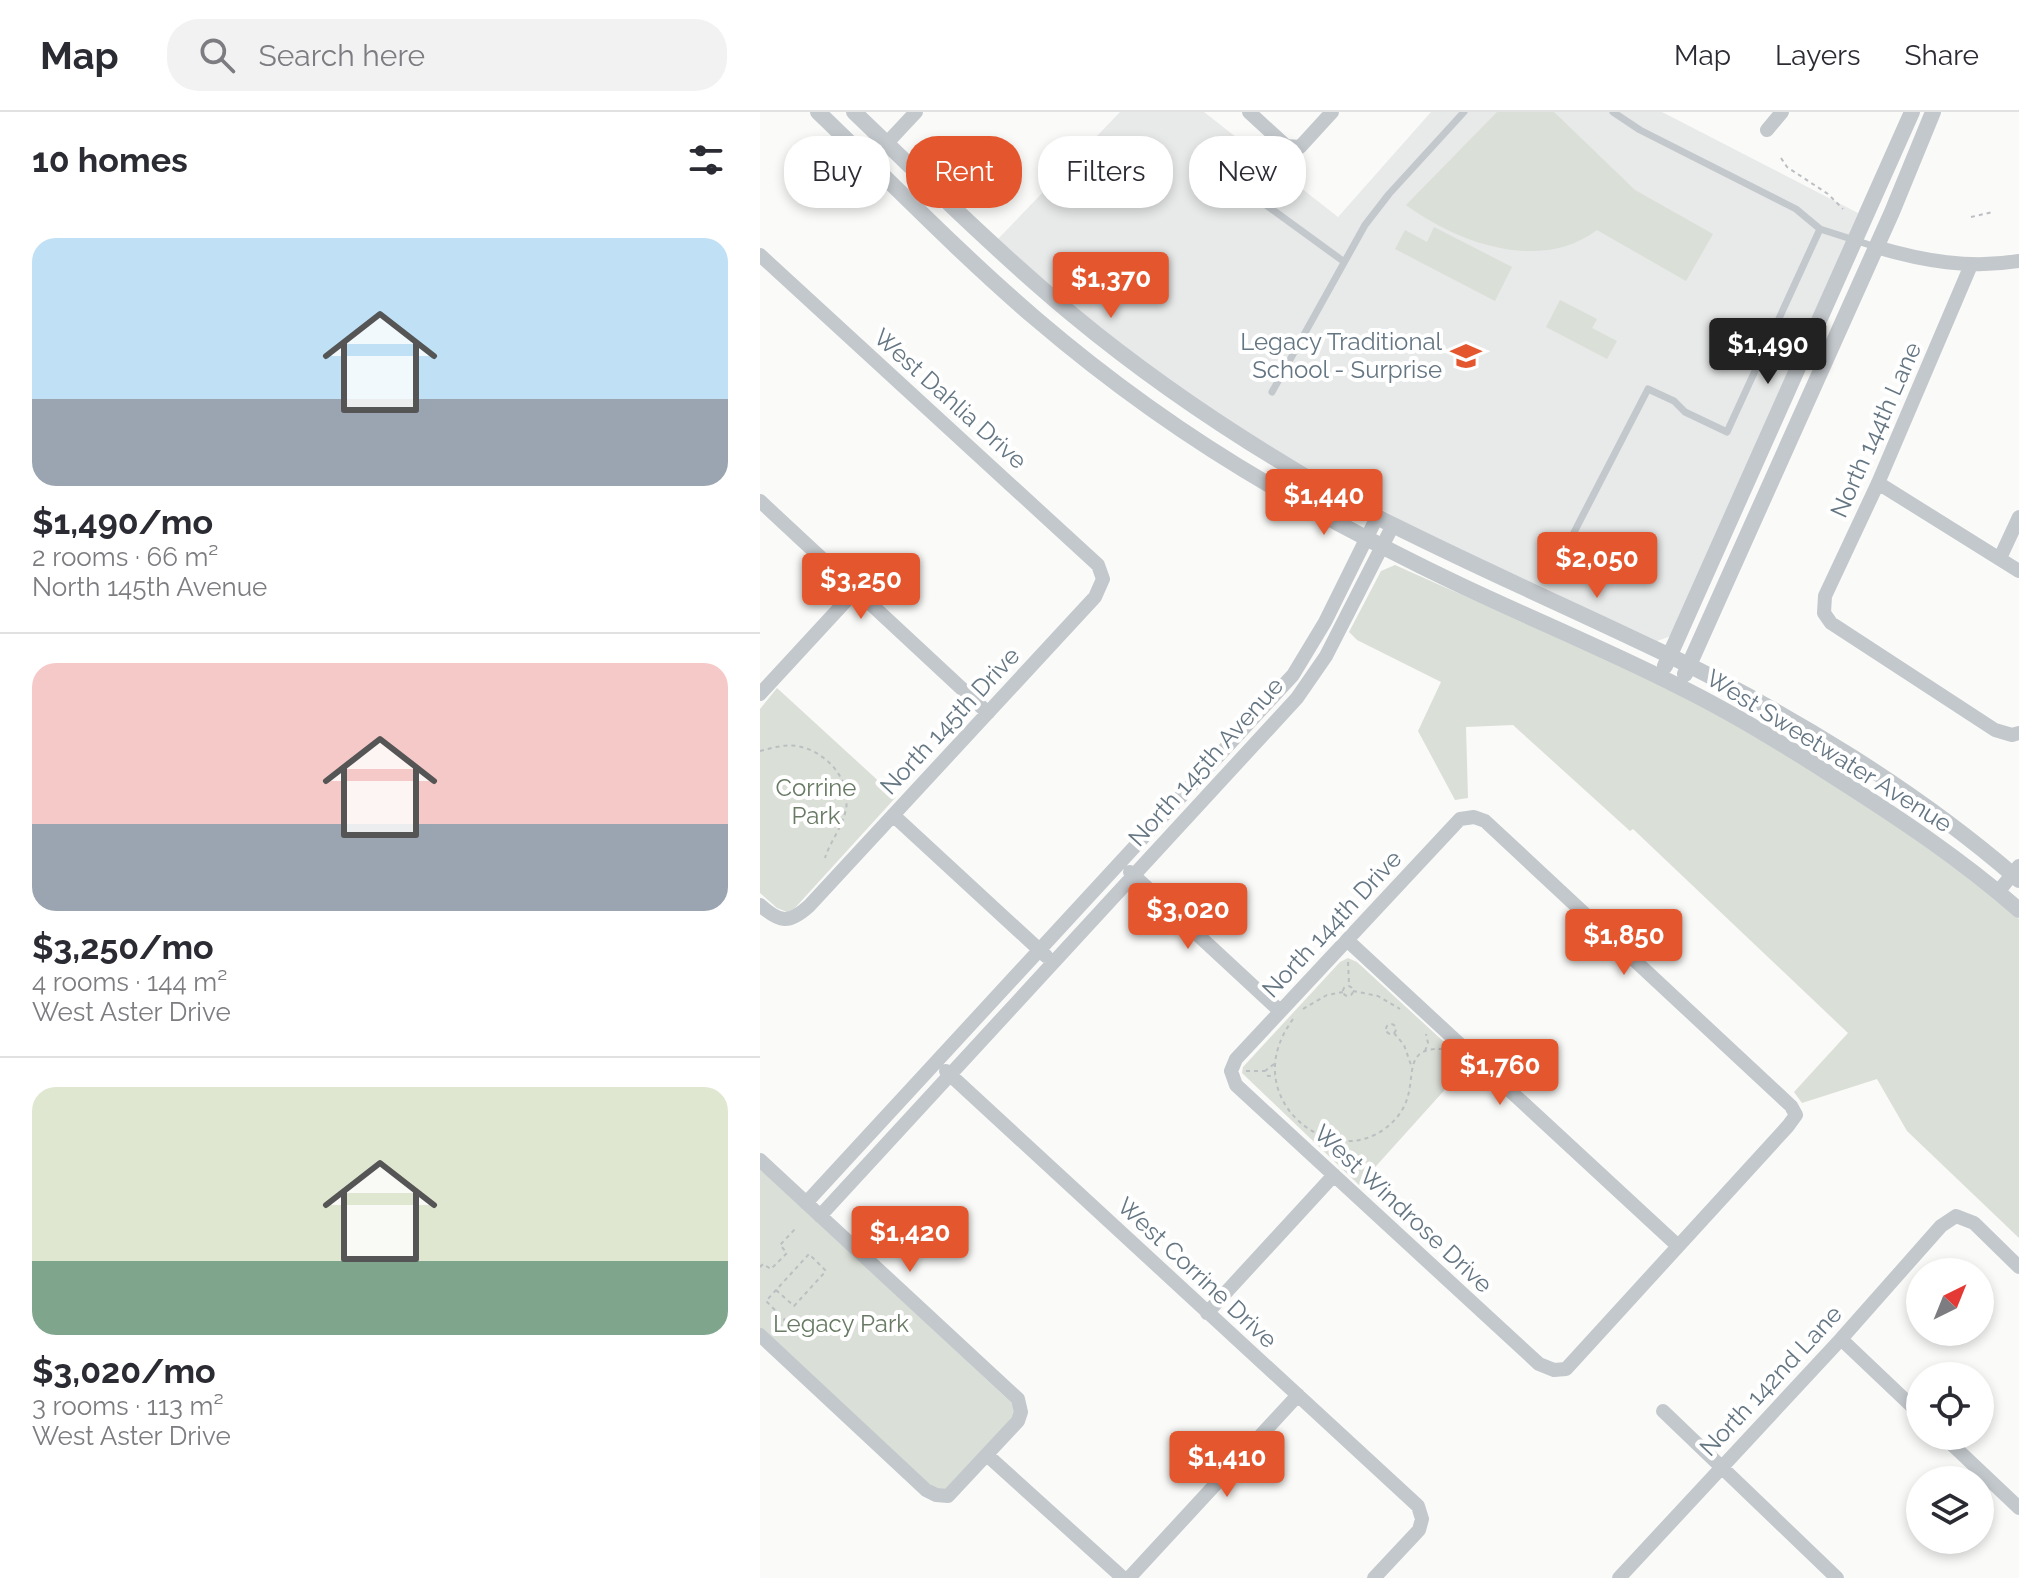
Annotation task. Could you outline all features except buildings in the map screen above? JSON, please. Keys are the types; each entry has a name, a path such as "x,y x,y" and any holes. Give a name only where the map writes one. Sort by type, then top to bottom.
{"street":[{"name":"West Sweetwater Avenue","path":"818,112 1035,318 1205,445 1284,493 1375,542 1468,589 1679,686 1770,737 1929,839 2019,910"},
{"name":"West Sweetwater Avenue","path":"854,112 880,136"},
{"path":"890,140 916,112"},
{"path":"1249,112 1286,146 1300,147 1332,112"},
{"path":"1767,130 1782,112"},
{"path":"1659,677 1912,112"},
{"path":"1679,686 1876,247 1933,112"},
{"name":"West Sweetwater Avenue","path":"890,146 1073,316 1241,438 1385,521 1670,656 1774,711 1878,775 2017,873"},
{"path":"1876,247 1941,262 1971,265 2019,261"},
{"name":"West Dahlia Drive","path":"760,255 1098,565 1103,579"},
{"name":"North 144th Lane","path":"1971,265 1878,483 1825,596 1824,613 1831,623 1995,730 2015,734"},
{"path":"1878,483 2019,571"},
{"path":"760,501 988,713"},
{"path":"2000,558 2019,517"},
{"name":"North 145th Avenue","path":"820,1216 1297,698 1326,656 1385,521"},
{"name":"North 145th Avenue","path":"806,1203 1293,675 1375,542"},
{"name":"North 145th Drive","path":"760,905 780,919 788,920 797,917 809,906 1095,597 1103,579"},
{"path":"760,694 856,590"},
{"path":"893,815 1054,963"},
{"name":"North 144th Drive","path":"1231,1071 1236,1059 1460,819 1474,817 1485,821 1791,1106 1796,1115 1678,1246"},
{"path":"1121,863 1280,1011"},
{"path":"1998,892 2017,873"},
{"path":"1347,940 1678,1246"},
{"name":"West Corrine Drive","path":"937,1062 1418,1506 1422,1519 1419,1530 1374,1578"},
{"name":"West Windrose Drive","path":"1231,1071 1236,1085 1539,1364 1554,1370 1566,1369 1678,1246"},
{"path":"760,1160 1018,1399 1021,1412 1018,1421 948,1496 936,1495 926,1490 760,1335"},
{"path":"1207,1313 1334,1175"},
{"name":"North 142nd Lane","path":"1619,1578 1841,1339 1941,1226 1956,1216 1974,1223 2019,1267"},
{"path":"1841,1339 1906,1401"},
{"path":"1129,1578 1298,1395"},
{"path":"1663,1411 1837,1578"},
{"path":"1958,1450 2019,1508"},
{"path":"987,1455 1123,1578"}],"lane":[{"path":"1272,392 1343,261 1378,207 1464,112"},
{"path":"1613,112 1640,130 1796,209 1820,229 1876,247"},
{"path":"1270,208 1343,261"},
{"path":"1568,544 1648,389 1674,401 1685,412 1727,432 1820,229"}],"path":[{"path":"1781,158 1843,209"},
{"path":"1971,217 1993,212"},
{"path":"760,751 779,746 797,746 817,754 833,766 844,782 847,798 845,813 825,858"},
{"path":"1347,957 1349,986 1353,991 1378,996 1402,1010"},
{"path":"1349,986 1343,992 1310,1003 1294,1018 1278,1049 1276,1076 1288,1109 1312,1132 1332,1141 1367,1139 1394,1121 1407,1101 1411,1084 1411,1066 1404,1045 1394,1033"},
{"path":"1343,992 1349,996 1353,991"},
{"path":"1425,1051 1428,1043 1426,1033"},
{"path":"1411,1066 1417,1056 1425,1051 1444,1050"},
{"path":"1265,1071 1269,1065 1275,1064"},
{"path":"1231,1071 1265,1071"},
{"path":"1265,1071 1268,1076 1276,1076"},
{"path":"1330,1149 1332,1141"},
{"path":"760,1267 763,1264 771,1269 787,1253 780,1245 796,1228"},
{"path":"776,1290 794,1306 826,1271 809,1254 776,1290 766,1301 785,1320 777,1329"}],"shaded area":[{"name":"Legacy Traditional School - Surprise","path":"1120,112 1204,112 1235,136 1189,136 1189,208 1306,208 1306,192 1338,217 1431,112 1662,112 1858,213 1671,636 1657,641 1415,528 1264,444 1163,377 1047,284 998,239 1038,197 1038,208 1173,208 1173,136 1097,136"}],"green space":[{"path":"1497,112 1554,112 1635,190 1713,234 1686,281 1597,230 1575,243 1550,250 1500,248 1450,231 1406,205"},
{"path":"1434,227 1512,267 1495,301 1395,249 1405,230 1427,242"},
{"path":"1560,300 1597,319 1592,328 1617,341 1607,359 1546,327"},
{"path":"1395,565 1666,686 1845,788 1983,888 2019,919 2019,1238 1907,1131 1877,1079 1802,1103 1794,1092 1848,1033 1633,829 1630,831 1513,725 1466,727 1468,798 1455,800 1418,731 1441,682 1357,640 1349,632 1381,571"},
{"name":"Corrine Park","path":"777,688 896,797 794,909 787,912 777,908 760,893 760,709"},
{"path":"1348,958 1357,962 1468,1064 1359,1185 1242,1073 1243,1067 1340,962"},
{"name":"Legacy Park","path":"760,1168 1015,1406 1015,1420 946,1493 933,1490 760,1330"}],"place":[{"name":"Legacy Traditional School - Surprise","path":"1466,356"}]}
